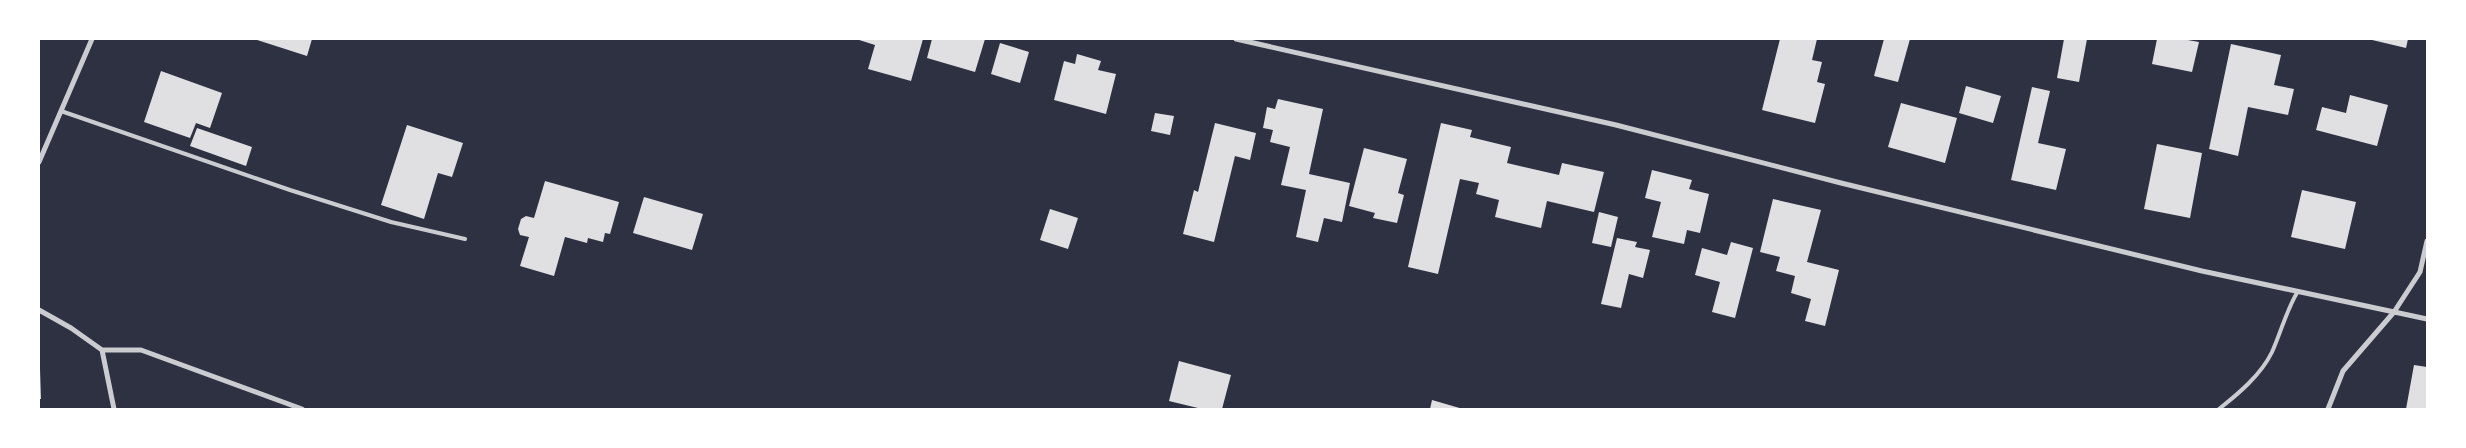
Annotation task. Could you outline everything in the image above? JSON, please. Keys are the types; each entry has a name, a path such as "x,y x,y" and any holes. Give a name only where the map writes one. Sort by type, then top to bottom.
{"street":[{"path":"39,162 92,39"},
{"path":"1236,39 1616,125 1841,183 2202,271 2427,319"},
{"path":"2328,409 2343,371 2394,312 2420,272 2427,241"},
{"path":"39,310 71,328 102,350 141,350 302,409"},
{"path":"102,350 114,409"}],"lane":[{"path":"61,111 382,220 465,239"},
{"path":"2219,409 2244,389 2271,354 2288,306 2298,291"}],"building":[{"path":"254,39 312,39 307,56"},
{"path":"856,39 923,39 911,81 868,69 875,45"},
{"path":"932,39 985,39 975,72 927,58"},
{"path":"1780,39 1817,39 1812,60 1822,62 1817,82 1825,84 1815,123 1762,110"},
{"path":"1884,39 1910,39 1898,82 1874,76"},
{"path":"2064,39 2087,39 2079,82 2057,78"},
{"path":"2157,39 2182,39 2199,42 2192,72 2152,64"},
{"path":"2368,39 2408,39 2406,48"},
{"path":"1000,43 1029,52 1020,83 991,74"},
{"path":"2231,44 2281,55 2274,85 2294,89 2288,115 2248,107 2238,156 2209,149"},
{"path":"1077,54 1101,61 1098,70 1116,74 1106,114 1054,100 1064,61 1075,64"},
{"path":"161,71 222,93 210,128 196,123 190,138 144,122"},
{"path":"1966,86 2001,96 1993,123 1959,113"},
{"path":"2032,87 2050,91 2038,143 2066,149 2056,190 2011,180"},
{"path":"2350,95 2388,105 2377,146 2316,130 2322,107 2346,113"},
{"path":"1278,99 1323,109 1309,174 1350,183 1342,222 1324,218 1318,242 1296,237 1306,190 1281,185 1290,147 1270,142 1273,130 1263,128 1267,107 1275,109"},
{"path":"1901,103 1957,118 1945,163 1888,147"},
{"path":"1155,113 1174,116 1170,135 1151,131"},
{"path":"1215,123 1256,133 1250,160 1235,156 1214,242 1183,234 1194,190 1198,192"},
{"path":"1441,123 1472,130 1470,137 1511,147 1507,163 1559,175 1562,163 1604,172 1594,212 1547,201 1541,228 1495,217 1499,200 1476,194 1479,183 1460,179 1438,274 1408,267"},
{"path":"407,125 463,143 452,177 438,173 424,219 381,205"},
{"path":"197,128 252,147 246,166 190,146"},
{"path":"2157,144 2202,153 2190,218 2144,209"},
{"path":"1364,148 1407,159 1398,193 1404,195 1397,223 1373,218 1375,213 1349,206"},
{"path":"1652,170 1692,180 1689,189 1709,194 1700,233 1687,230 1684,244 1652,237 1661,202 1645,198"},
{"path":"545,181 619,202 610,234 605,233 603,242 588,238 587,243 565,237 554,276 520,266 529,237 520,235 518,229 521,219 526,216 534,218"},
{"path":"2302,190 2356,202 2345,249 2291,237"},
{"path":"644,197 703,214 692,250 633,233"},
{"path":"1773,199 1821,210 1807,262 1839,270 1825,326 1805,321 1811,299 1791,293 1795,276 1776,271 1780,257 1760,252"},
{"path":"1050,209 1078,218 1068,249 1040,240"},
{"path":"1599,212 1618,217 1611,247 1592,243"},
{"path":"1617,238 1637,242 1635,247 1650,250 1643,278 1629,274 1621,308 1601,304"},
{"path":"1731,242 1753,248 1735,318 1712,312 1720,282 1695,275 1702,248 1727,255"},
{"path":"1179,361 1231,375 1222,409 1202,409 1169,401"},
{"path":"2414,365 2427,367 2427,409 2406,409"},
{"path":"40,369 41,399 39,399"},
{"path":"1432,400 1463,409 1430,409"}]}
